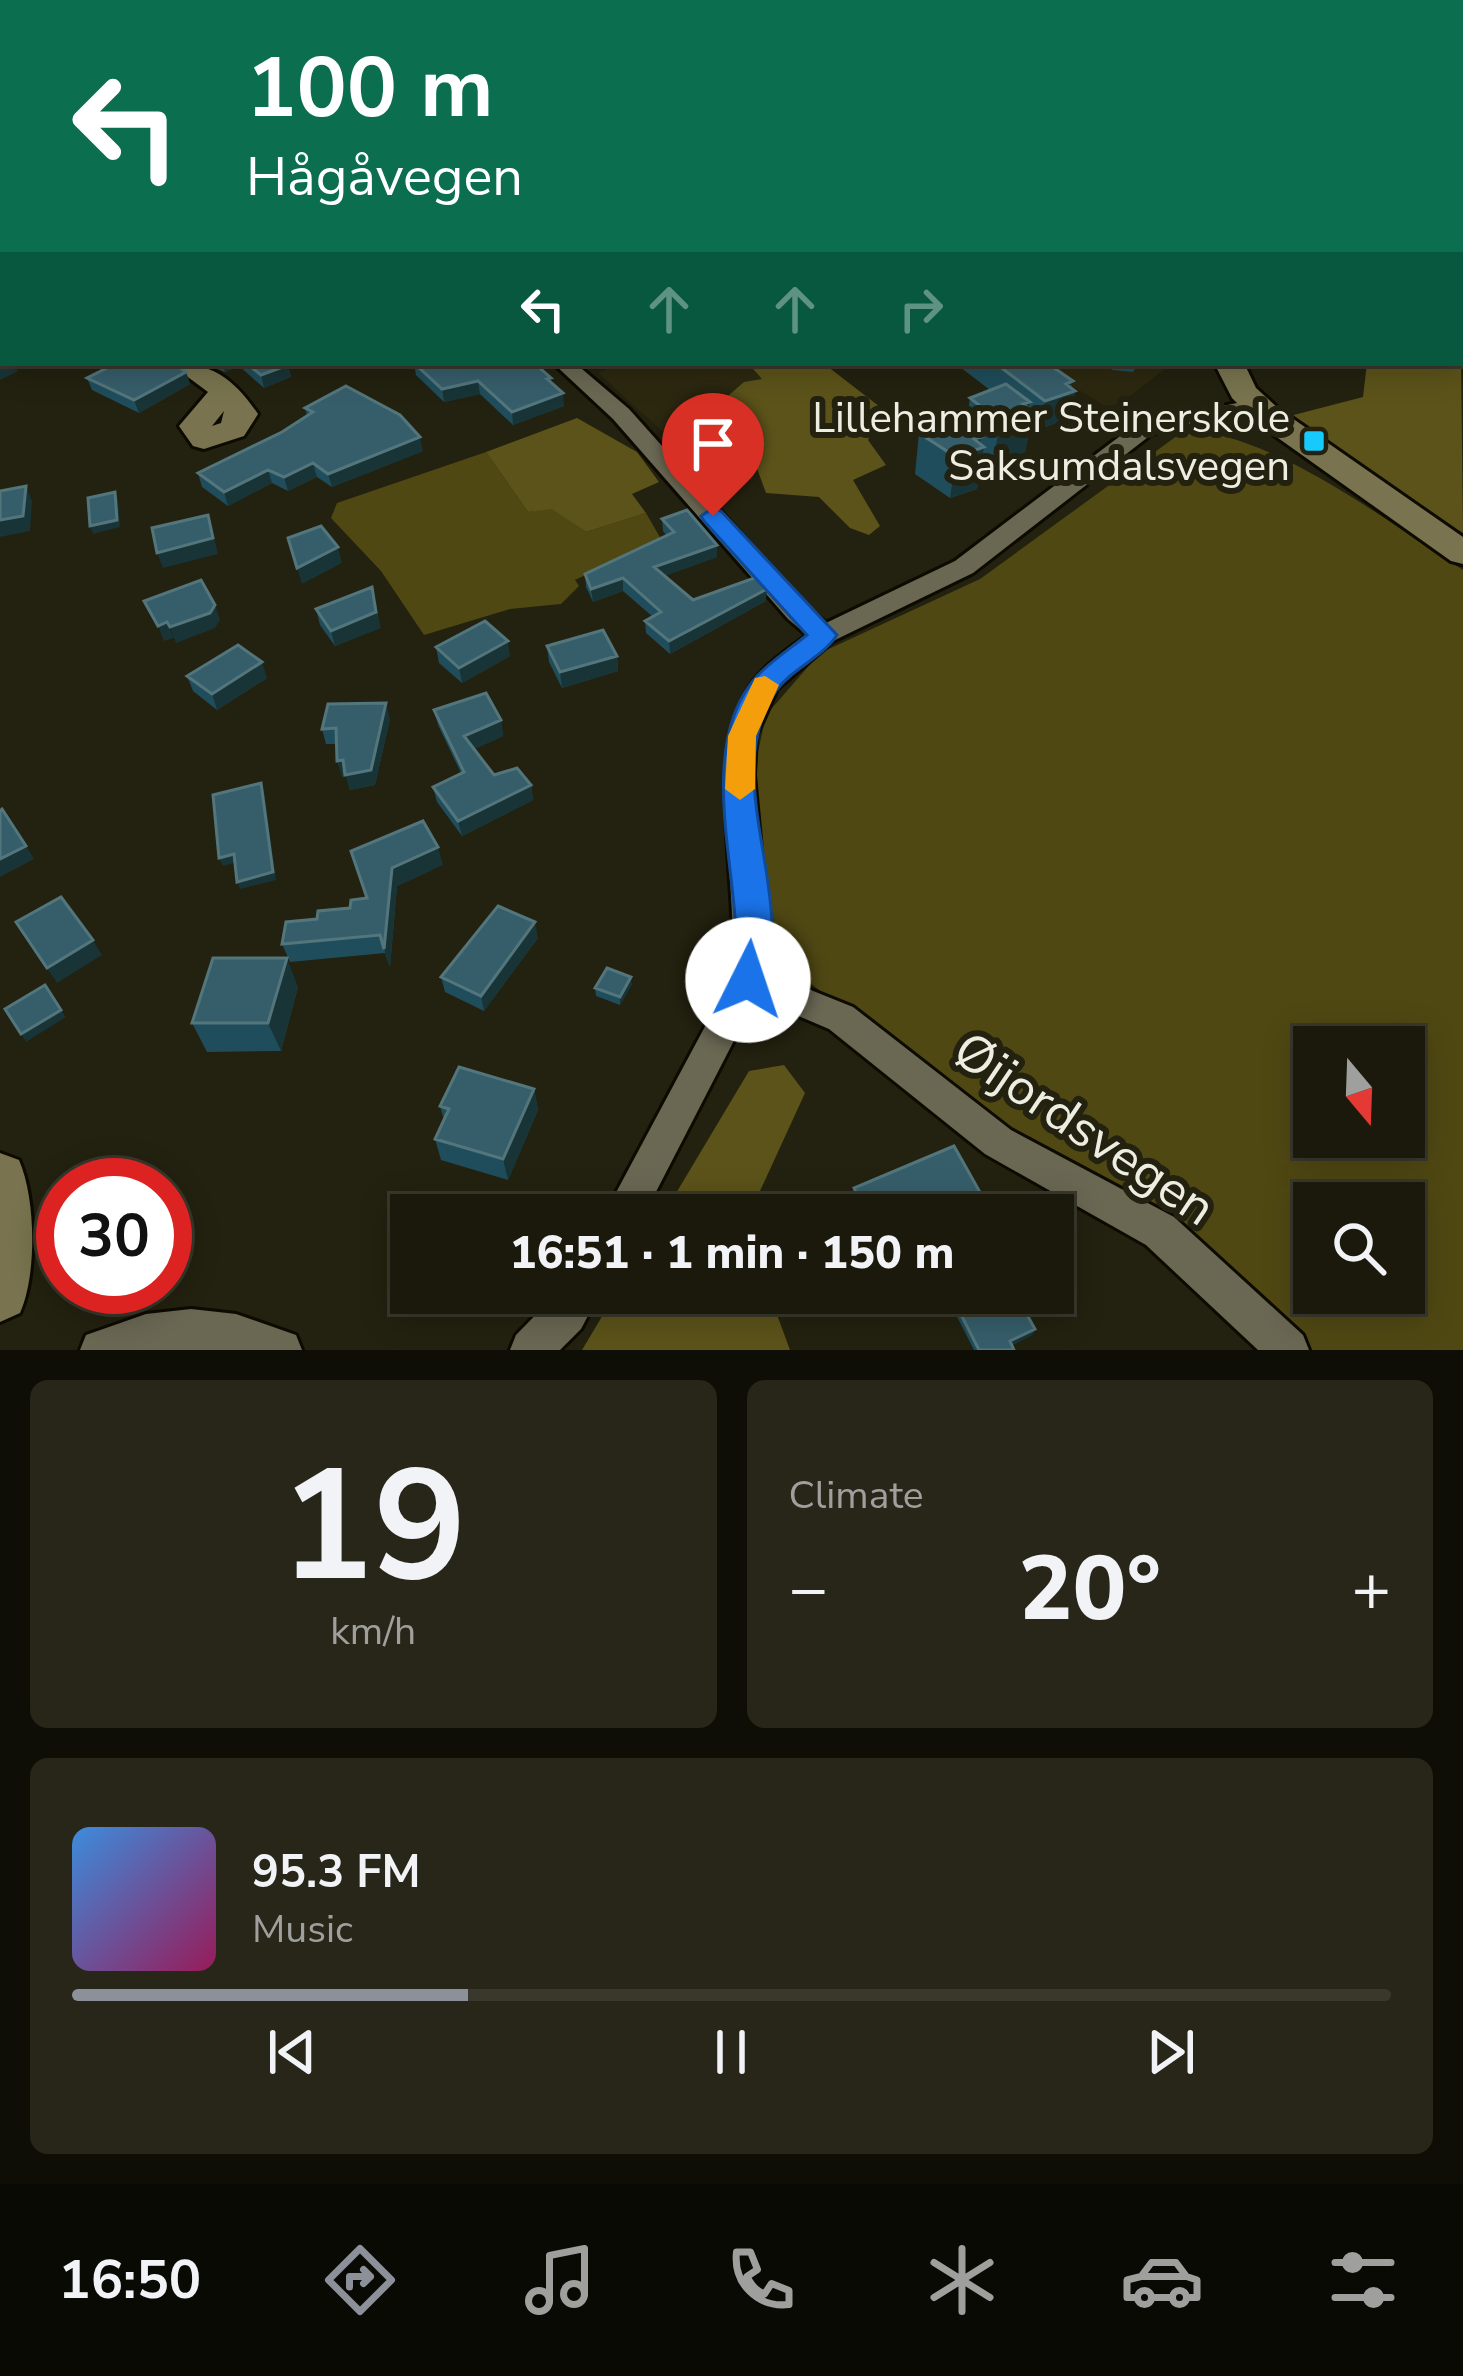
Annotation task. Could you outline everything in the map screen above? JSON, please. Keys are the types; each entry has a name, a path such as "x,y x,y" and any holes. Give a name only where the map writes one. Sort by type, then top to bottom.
{"main road":[{"path":"189,366 226,389"},
{"path":"1231,366 1252,403 1330,464 1463,553"},
{"path":"0,1179 0,1293"}],"street":[{"path":"566,366 620,414 797,613 824,635"},
{"path":"634,1194 748,980 753,936 739,775 742,736 766,684 824,635 964,567 1144,429 1252,403"},
{"name":"Øijordsvegen","path":"748,980 841,1018 998,1142 1160,1231 1288,1350"},
{"path":"531,1350 568,1314"},
{"path":"101,1350 154,1330 195,1328 240,1333 281,1350"}],"shaded area":[{"path":"616,366 757,366 777,383 750,437 719,409 662,431 598,373"},
{"path":"751,366 827,366 884,410 868,440 886,465 853,480 880,526 869,535 850,528 819,497 766,493 752,455 720,450 744,421 729,395 744,382 762,379"},
{"path":"1039,366 1169,366 1122,402 1107,407"},
{"path":"1367,366 1461,366 1463,535 1286,417 1363,397"},
{"path":"577,418 637,452 659,482 632,494 646,513 586,532 552,509 528,512 486,452"},
{"path":"1185,430 1220,435 1292,463 1463,570 1463,1350 1310,1350 1167,1218 1001,1130 780,960 757,821 756,761 766,715 820,653 980,579"},
{"path":"486,452 528,512 552,508 586,532 646,513 661,539 575,580 579,586 561,604 510,609 424,635 381,571 331,518 337,503"},
{"path":"784,1065 805,1093 759,1194 676,1194 749,1071"},
{"path":"603,1314 777,1314 790,1350 582,1350"}],"building":[{"path":"111,366 178,366 186,372 134,400 87,378"},
{"path":"250,366 285,366 261,375"},
{"path":"417,366 537,366 563,393 512,412 478,381 442,389"},
{"path":"999,366 1051,366 1073,381 1066,384 1075,391 1045,401"},
{"path":"1006,384 1030,402 1023,404 1033,412 1000,422 970,398"},
{"path":"346,386 400,415 420,437 328,474 313,463 284,477 268,470 224,492 198,473 282,432 313,412 305,408"},
{"path":"957,417 981,437 974,439 984,447 956,457 919,433"},
{"path":"26,486 23,516 0,520 0,491"},
{"path":"115,492 117,520 90,526 88,498"},
{"path":"687,510 717,545 654,567 693,600 757,577 767,589 669,641 645,621 661,612 623,578 591,589 585,574 674,532 662,519"},
{"path":"208,515 213,538 157,553 152,528"},
{"path":"321,526 338,547 297,568 288,538"},
{"path":"201,580 215,605 210,613 170,627 167,622 158,626 144,601"},
{"path":"372,587 376,612 331,631 316,609"},
{"path":"485,621 508,641 459,668 436,647"},
{"path":"603,630 617,656 560,672 547,646"},
{"path":"238,645 262,662 212,694 187,676"},
{"path":"486,693 501,720 464,736 494,775 517,768 531,785 458,821 433,787 464,772 434,710"},
{"path":"386,703 371,770 345,775 343,760 337,761 336,728 322,729 328,704"},
{"path":"261,783 273,872 237,882 234,854 219,858 213,795"},
{"path":"0,811 26,846 0,859"},
{"path":"423,821 438,847 392,868 384,949 380,935 282,944 286,922 317,919 318,911 350,908 351,900 367,898 351,851"},
{"path":"61,897 93,940 47,968 16,922"},
{"path":"498,906 535,922 481,996 441,977"},
{"path":"213,958 287,958 268,1023 192,1023"},
{"path":"607,968 631,977 620,997 595,988"},
{"path":"45,985 61,1010 21,1034 5,1009"},
{"path":"459,1067 534,1089 503,1159 435,1139 449,1109 440,1106"},
{"path":"954,1146 981,1194 857,1194 854,1188"},
{"path":"961,1314 1027,1314 1035,1329 1010,1341 1014,1350 979,1350"}],"slow traffic":[{"path":"740,789 742,736 765,685"}],"place":[{"name":"Lillehammer Steinerskole Saksumdalsvegen","path":"1314,441"}],"route":[{"path":"713,516 797,613 824,635 793,656 766,684 742,736 739,775 753,936 748,980"}]}
